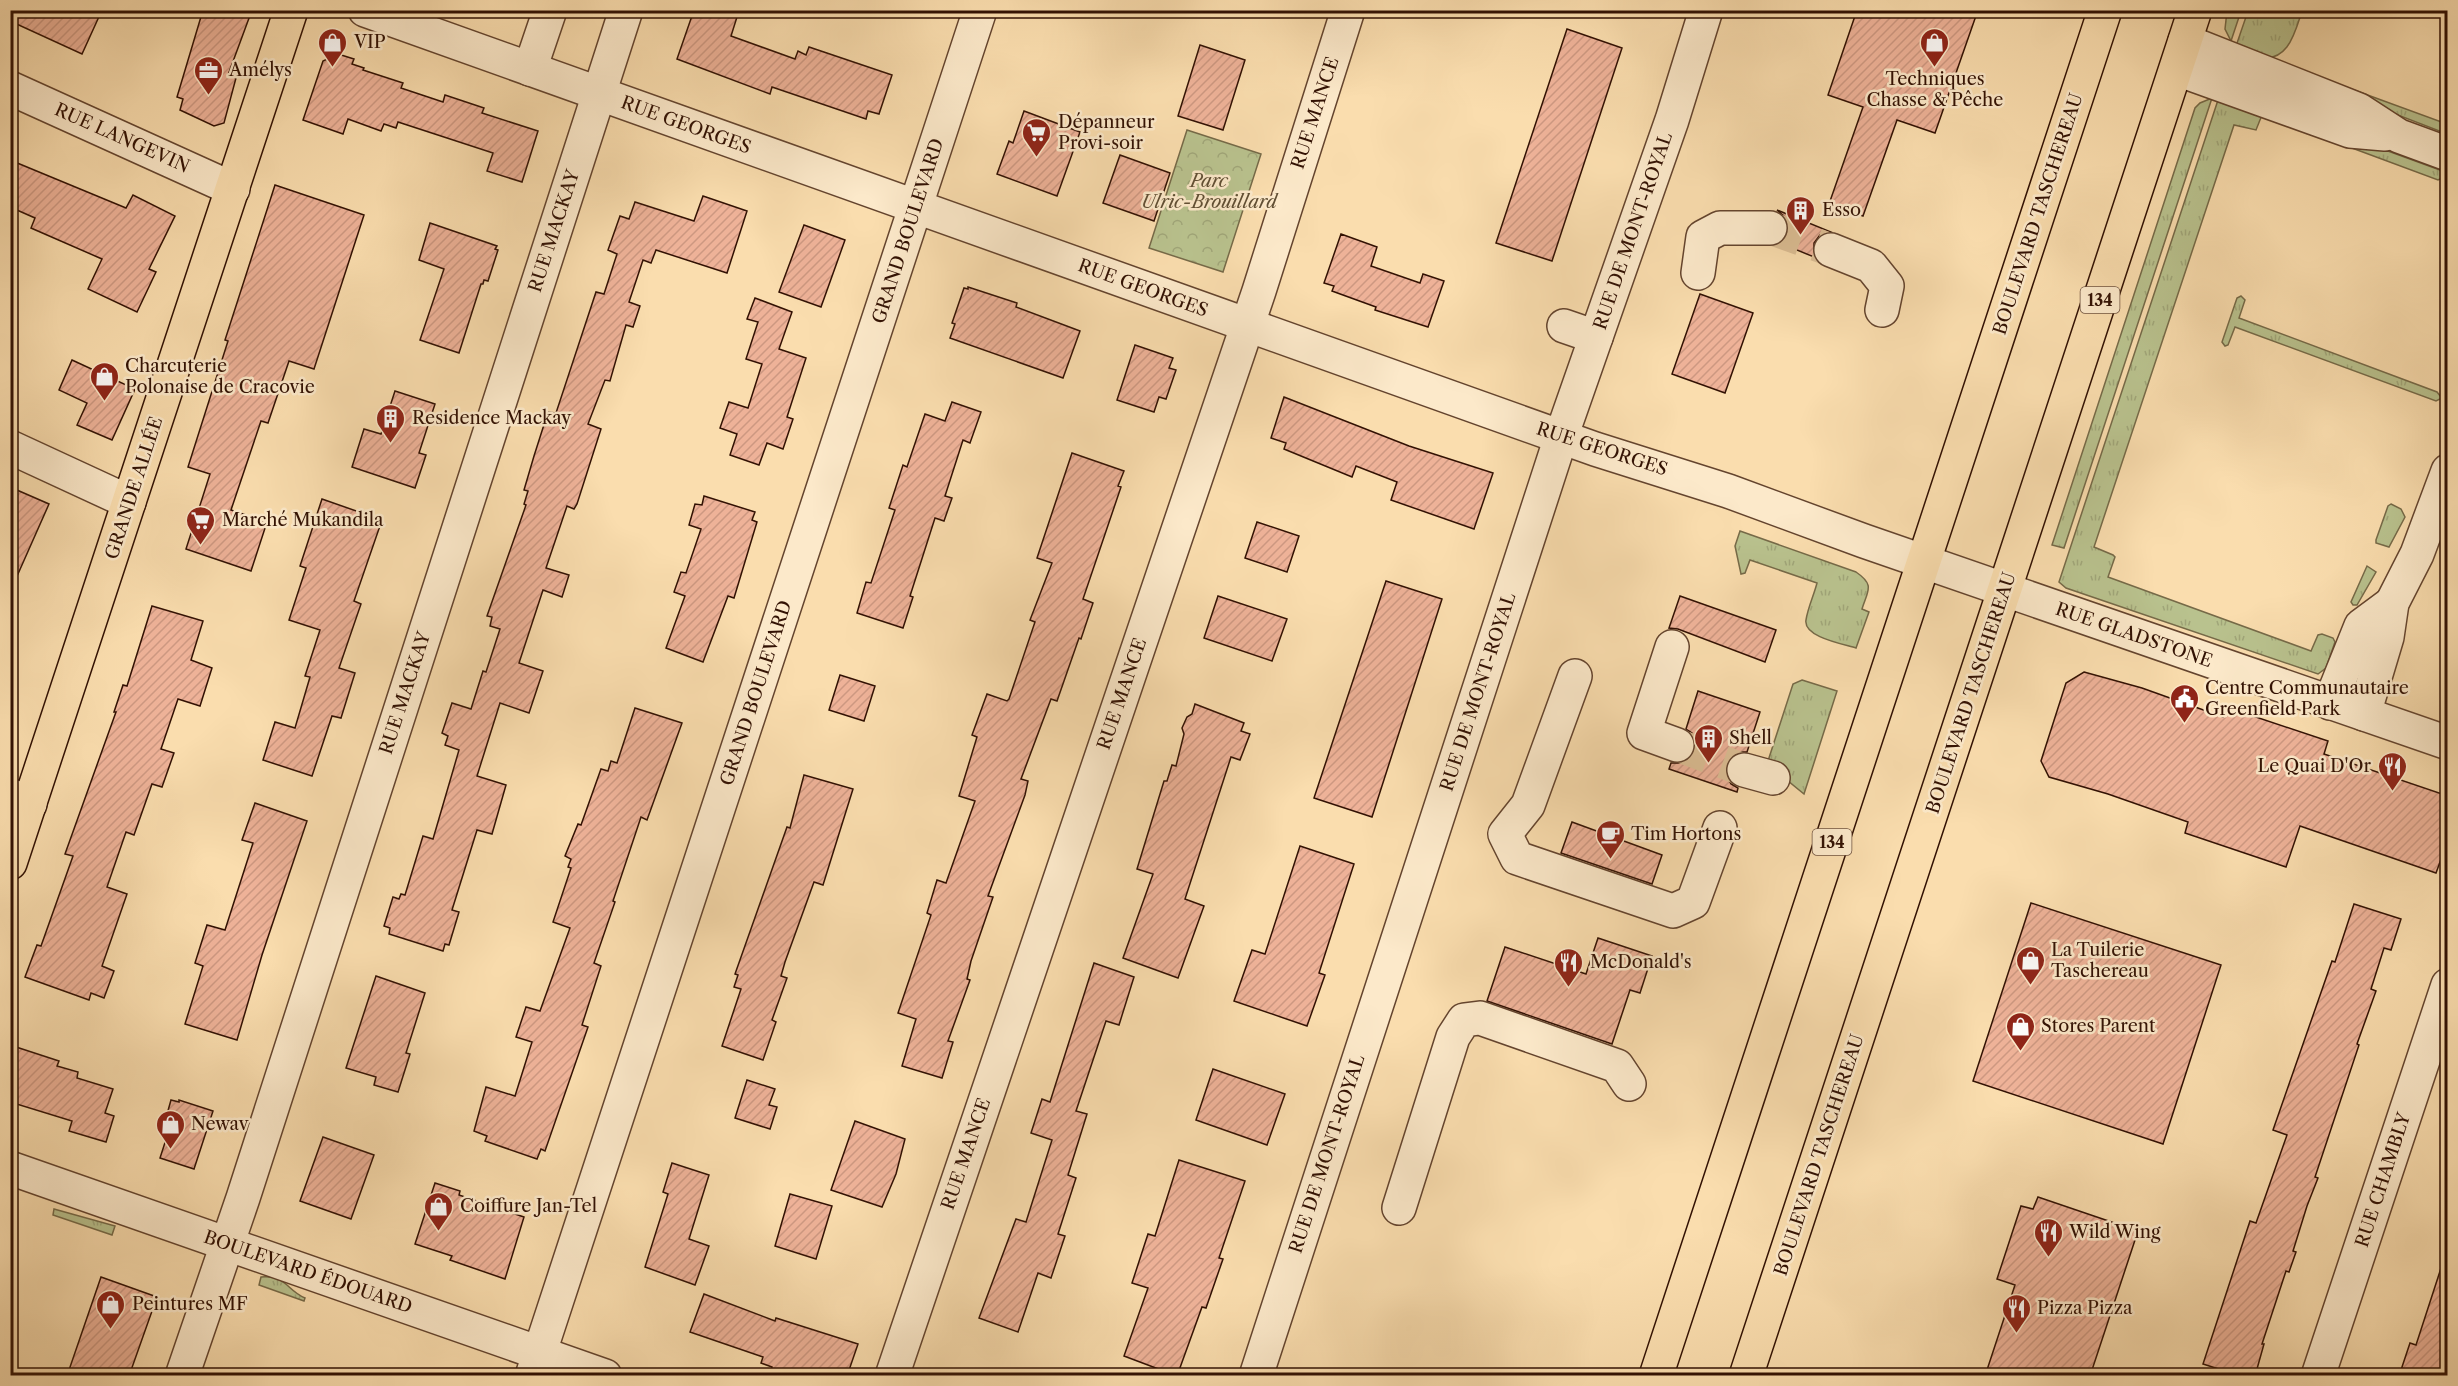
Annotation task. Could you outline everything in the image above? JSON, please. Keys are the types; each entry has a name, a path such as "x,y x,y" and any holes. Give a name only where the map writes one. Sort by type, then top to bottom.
{"main road":[{"name":"GRANDE ALLÉE","path":"10,863 20,800 129,502 291,10"},
{"name":"BOULEVARD TASCHEREAU","path":"1656,1376 2105,10"},
{"name":"BOULEVARD TASCHEREAU","path":"1746,1376 2195,10"}],"street":[{"name":"RUE GEORGES","path":"365,10 1247,325 1561,436 1728,491 1923,562"},
{"path":"530,69 550,10"},
{"name":"RUE MACKAY","path":"182,1376 227,1244 626,10"},
{"name":"GRAND BOULEVARD","path":"536,1364 980,10"},
{"name":"RUE MANCE","path":"892,1376 1247,325 1348,10"},
{"name":"RUE DE MONT-ROYAL","path":"1256,1376 1561,436 1672,120 1706,10"},
{"path":"2181,55 2350,131 2399,136 2448,154"},
{"name":"RUE LANGEVIN","path":"10,88 233,189"},
{"path":"1698,273 1703,237 1720,228 1770,228"},
{"path":"1832,250 1871,266 1887,286 1882,310"},
{"path":"1564,326 1596,337"},
{"path":"10,447 129,502"},
{"path":"2364,714 2387,636 2392,603 2416,554 2448,471"},
{"name":"RUE GLADSTONE","path":"1923,562 2448,743"},
{"path":"2330,703 2361,626 2392,603"},
{"path":"1672,647 1644,733 1677,745"},
{"path":"1575,676 1528,805 1506,834 1517,858 1673,911 1694,902 1720,828"},
{"name":"RUE CHAMBLY","path":"2318,1376 2448,985"},
{"path":"1399,1208 1453,1037 1464,1020 1480,1018 1617,1066 1629,1084"},
{"name":"BOULEVARD ÉDOUARD","path":"10,1168 227,1244 536,1364 605,1376"}],"green space":[{"path":"2227,11 2241,11 2231,41 2225,29"},
{"path":"2248,11 2302,11 2289,44 2277,56 2268,58 2255,56 2236,46"},
{"path":"2332,82 2447,124 2447,134 2333,90"},
{"path":"2219,97 2262,115 2256,130 2234,125 2094,547 2115,557 2108,577 2311,651 2318,635 2333,638 2335,642 2326,668 2318,674 2066,588 2059,582"},
{"path":"2212,98 2064,548 2052,545 2195,108"},
{"path":"2314,124 2440,170 2443,173 2442,178 2438,180 2309,132"},
{"name":"Parc Ulric-Brouillard","path":"1187,130 1261,154 1223,272 1149,248"},
{"path":"2241,296 2245,300 2239,318 2437,392 2440,399 2436,401 2235,327 2228,345 2225,346 2222,342 2237,298"},
{"path":"2391,504 2401,509 2405,517 2389,547 2376,543 2376,540 2388,506"},
{"path":"1740,531 1856,572 1866,581 1868,592 1862,609 1869,612 1856,648 1825,639 1807,626 1807,615 1817,583 1750,560 1745,573 1741,574 1735,546"},
{"path":"2367,566 2376,572 2357,605 2353,605 2351,602"},
{"path":"1802,680 1837,691 1804,794 1771,767 1768,761 1793,684"},
{"path":"54,1209 115,1226 112,1235 53,1215"},
{"path":"261,1277 276,1278 305,1298 304,1301 259,1285"}],"building":[{"path":"10,10 102,10 82,54 10,21"},
{"path":"203,10 252,10 228,75 236,78 224,123 214,126 180,110 183,99 177,97"},
{"path":"694,10 719,10 737,17 731,36 795,59 798,51 806,55 809,47 892,75 879,114 868,111 866,119 772,87 770,94 677,59"},
{"path":"1857,10 1978,10 1935,133 1897,120 1863,216 1829,204 1863,107 1828,95"},
{"path":"1567,29 1622,48 1552,261 1496,243"},
{"path":"1200,45 1245,60 1223,130 1178,116"},
{"path":"338,54 354,59 352,64 364,68 363,70 403,83 401,88 443,102 445,95 484,108 482,113 538,131 522,182 487,171 493,153 398,122 396,128 384,124 381,131 348,119 343,134 303,120 323,61"},
{"name":"Dépanneur Provi-soir","path":"1024,111 1080,132 1057,196 997,174 1009,141 1013,143"},
{"path":"1120,155 1170,173 1154,221 1103,203"},
{"path":"10,160 126,208 133,195 175,216 149,269 156,272 137,312 88,289 102,259 31,228 35,218 10,207"},
{"path":"275,185 364,215 314,369 289,361 268,423 261,421 231,510 267,522 251,571 186,549 210,474 188,467 228,341 225,340"},
{"path":"703,196 747,211 727,273 656,250 651,263 643,260 629,302 640,306 633,327 626,325 610,381 605,380 588,424 601,429 577,504 574,509 567,506 546,568 569,575 562,597 543,590 519,663 543,671 529,713 500,703 477,776 506,785 492,834 477,830 452,910 459,912 449,945 445,944 443,951 389,934 390,928 384,926 393,897 399,899 401,894 405,895 423,836 433,839 459,750 445,745 448,736 442,733 452,703 471,709 483,671 486,672 500,629 490,626 492,617 487,616 526,505 524,504 528,491 524,490 548,412 556,413 596,292 604,294 617,254 608,250 620,216 629,219 635,202 694,221"},
{"path":"1777,210 1831,232 1820,235 1814,243 1814,257 1780,243 1786,237 1789,227 1786,218"},
{"path":"430,223 497,246 495,249 498,250 488,281 484,280 481,284 459,353 420,340 444,269 419,260"},
{"path":"804,225 845,240 821,307 779,292"},
{"path":"1341,234 1377,247 1371,266 1420,283 1423,274 1444,281 1428,327 1375,310 1376,307 1332,291 1334,286 1324,283"},
{"path":"968,287 1017,303 1016,307 1080,331 1063,378 950,338 955,324 952,323 964,288 968,289"},
{"path":"1700,294 1753,313 1725,393 1672,374"},
{"path":"755,298 792,312 779,349 806,358 787,417 793,419 783,449 767,443 759,465 730,455 737,434 720,428 729,402 748,408 762,364 746,359 758,322 747,319"},
{"path":"1135,345 1173,358 1169,368 1176,370 1166,399 1159,397 1154,412 1117,400"},
{"path":"72,360 135,389 112,440 77,425 87,403 59,390"},
{"name":"Residence Mackay","path":"395,391 435,404 419,453 426,455 415,488 352,467 364,429 381,434"},
{"path":"1284,397 1409,446 1493,473 1474,529 1391,500 1397,482 1356,466 1352,477 1284,449 1286,443 1271,438"},
{"path":"952,402 981,412 970,443 963,440 945,496 952,498 944,521 935,518 910,596 913,597 903,628 857,613 866,582 871,583 895,510 889,508 903,465 907,467 925,414 945,421"},
{"path":"1072,453 1124,471 1118,486 1121,487 1083,599 1093,603 1081,639 1079,638 1057,701 1051,699 1021,779 1028,781 1025,795 988,896 993,897 971,961 967,979 970,980 948,1041 953,1042 942,1078 902,1066 916,1019 898,1013 931,915 927,913 937,880 946,883 975,801 959,796 977,737 972,735 987,694 1007,701 1009,699 1035,622 1030,620 1052,563 1037,558"},
{"path":"10,487 49,504 10,592"},
{"path":"704,496 755,512 752,520 757,522 734,598 728,596 703,662 666,648 685,596 674,592 681,572 686,573 701,529 689,525 695,504 702,505"},
{"path":"322,499 382,520 354,601 361,604 339,668 355,673 341,718 332,716 312,776 263,760 275,722 295,728 310,677 305,676 320,630 289,620 306,568 300,566"},
{"path":"1257,522 1299,536 1287,572 1245,558"},
{"path":"1386,581 1442,599 1372,817 1314,798"},
{"path":"1218,596 1287,619 1272,661 1204,638"},
{"path":"1680,596 1776,630 1765,662 1678,629 1669,628"},
{"path":"152,606 203,621 191,660 212,668 200,706 178,699 161,749 174,753 162,787 152,784 134,835 126,832 107,887 127,894 102,966 114,971 104,998 91,993 89,1000 25,977 37,945 41,946 73,856 65,854 116,712 114,712 123,685 127,686"},
{"path":"2084,672 2142,688 2223,717 2226,707 2328,741 2324,754 2448,796 2448,840 2436,873 2300,826 2286,867 2185,833 2188,822 2108,794 2049,777 2041,761 2066,683"},
{"path":"840,675 875,686 864,721 829,710"},
{"path":"1698,691 1760,712 1747,752 1739,752 1731,756 1726,764 1726,775 1731,784 1738,788 1737,792 1669,769 1671,763 1689,760 1694,752 1695,741 1692,733 1686,729"},
{"path":"1195,704 1244,723 1241,731 1250,734 1240,760 1231,757 1185,899 1204,906 1178,978 1123,958 1153,874 1137,869 1164,781 1167,781 1172,765 1176,766 1184,734 1182,728 1187,717 1192,714"},
{"path":"635,708 682,723 647,820 641,817 613,901 615,902 594,963 601,966 582,1025 588,1027 545,1151 541,1149 537,1159 485,1141 487,1136 474,1131 486,1087 515,1096 532,1042 516,1037 526,1007 540,1011 570,928 553,922 571,868 568,867 571,859 565,856 578,824 581,825 601,769 608,771 611,761 617,763"},
{"path":"804,775 853,789 823,885 814,882 785,962 781,976 787,978 772,1020 776,1022 763,1060 722,1046 741,989 734,987 738,975 735,974 787,827 790,828"},
{"path":"255,803 307,821 262,955 237,1040 185,1024 203,966 195,963 207,925 225,930 253,843 242,840"},
{"name":"Tim Hortons","path":"1572,822 1662,855 1652,884 1561,853"},
{"path":"1300,846 1354,864 1319,973 1325,975 1307,1026 1234,1001 1252,950 1265,954"},
{"path":"2031,903 2221,965 2163,1144 1973,1081"},
{"path":"2354,904 2401,919 2391,950 2384,948 2371,989 2376,991 2315,1177 2318,1178 2293,1251 2296,1252 2289,1272 2286,1271 2262,1344 2264,1344 2255,1376 2223,1376 2225,1371 2203,1364 2250,1221 2256,1223 2287,1135 2273,1130"},
{"path":"1598,938 1652,956 1640,993 1630,990 1612,1044 1487,1001 1505,947 1586,974"},
{"path":"1094,963 1134,977 1119,1025 1106,1021 1076,1111 1087,1114 1068,1175 1076,1178 1058,1234 1065,1236 1051,1278 1038,1273 1018,1332 979,1318 1016,1219 1026,1222 1052,1140 1031,1133 1042,1099 1050,1102"},
{"path":"376,976 425,993 406,1053 410,1054 398,1092 374,1085 376,1077 346,1068"},
{"path":"10,1045 59,1061 57,1066 78,1072 77,1078 113,1089 105,1113 114,1116 106,1142 69,1131 72,1121 10,1102"},
{"path":"1213,1069 1285,1094 1267,1145 1196,1120"},
{"path":"747,1080 775,1089 769,1105 777,1107 770,1129 735,1118"},
{"path":"171,1100 179,1102 179,1100 213,1111 194,1169 160,1158 170,1127 164,1125"},
{"path":"855,1121 905,1139 896,1174 882,1207 831,1190"},
{"path":"323,1137 374,1155 351,1219 300,1201"},
{"path":"1179,1160 1245,1181 1219,1258 1223,1259 1206,1308 1202,1307 1177,1376 1124,1356 1148,1288 1132,1283 1148,1234 1155,1236"},
{"path":"672,1163 709,1175 689,1239 709,1246 695,1285 645,1267 668,1194 663,1192"},
{"path":"435,1183 460,1191 459,1195 524,1217 505,1279 450,1260 452,1256 415,1244"},
{"path":"790,1194 832,1206 816,1259 775,1246"},
{"path":"2038,1197 2138,1231 2090,1376 1985,1376 2015,1285 1997,1279 2021,1206 2033,1209"},
{"path":"2443,1262 2448,1263 2448,1376 2399,1376 2410,1343 2416,1345"},
{"path":"101,1277 157,1297 129,1376 85,1376 69,1370"},
{"path":"704,1294 775,1321 776,1318 858,1344 847,1376 785,1376 771,1371 772,1367 761,1363 763,1357 690,1332"}],"tunnel":[{"path":"1770,228 1831,250"},
{"path":"1677,745 1744,770"}],"place":[{"name":"VIP","path":"333,68"},
{"name":"Techniques Chasse & Pêche","path":"1935,68"},
{"name":"Amélys","path":"208,96"},
{"name":"Dépanneur Provi-soir","path":"1037,158"},
{"name":"Esso","path":"1801,236"},
{"name":"Charcuterie Polonaise de Cracovie","path":"104,402"},
{"name":"Residence Mackay","path":"391,444"},
{"name":"Marché Mukandila","path":"201,546"},
{"name":"Centre Communautaire Greenfield Park","path":"2184,724"},
{"name":"Shell","path":"1708,764"},
{"name":"Le Quai D'Or","path":"2392,792"},
{"name":"Tim Hortons","path":"1610,860"},
{"name":"La Tuilerie Taschereau","path":"2030,986"},
{"name":"McDonald's","path":"1569,988"},
{"name":"Stores Parent","path":"2020,1052"},
{"name":"Newav","path":"170,1150"},
{"name":"Coiffure Jan-Tel","path":"439,1232"},
{"name":"Wild Wing","path":"2048,1258"},
{"name":"Peintures MF","path":"111,1330"},
{"name":"Pizza Pizza","path":"2016,1334"}]}
